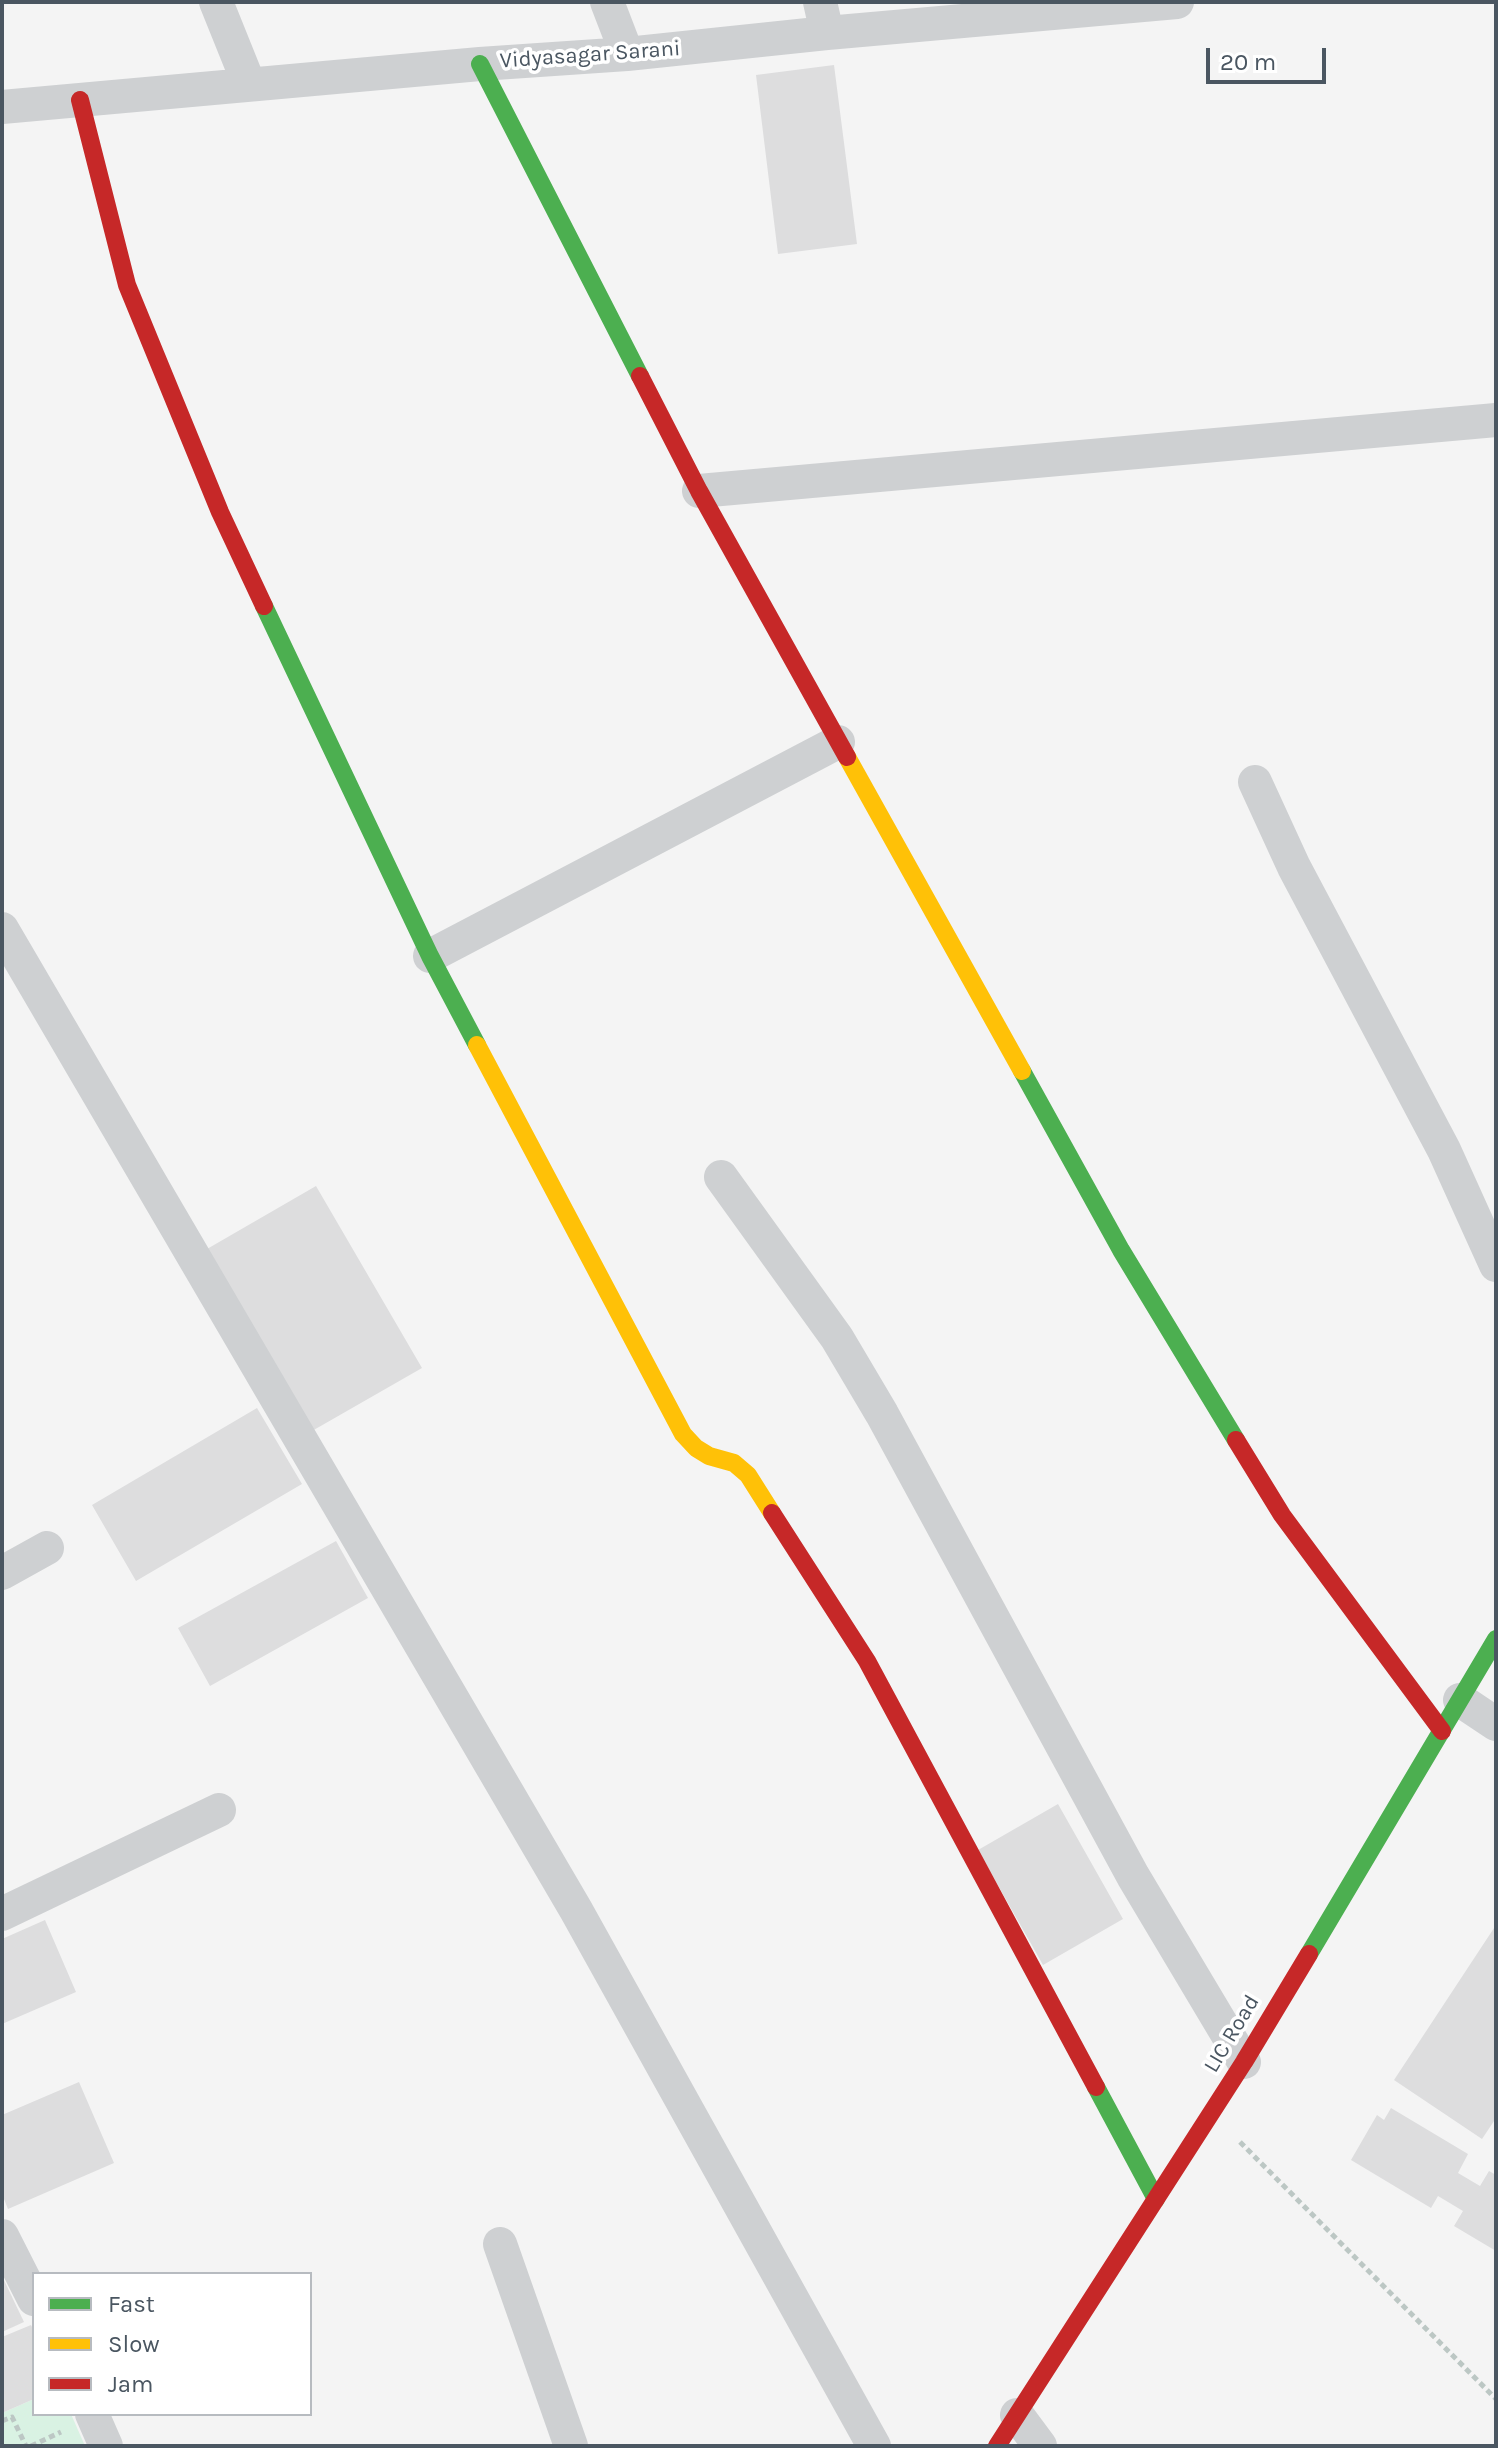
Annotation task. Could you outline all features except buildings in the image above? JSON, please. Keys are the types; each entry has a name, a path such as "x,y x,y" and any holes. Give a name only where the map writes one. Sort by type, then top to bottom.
{"street":[{"path":"216,2 249,84"},
{"path":"607,2 627,54"},
{"name":"Vidyasagar Sarani","path":"2,107 480,64 627,54 824,18 1177,2"},
{"path":"480,64 699,491 1121,1250 1282,1515 1442,1731"},
{"path":"80,100 127,285 220,512 430,956 683,1434 696,1448 709,1456 734,1463 748,1475 867,1661 1156,2199"},
{"path":"699,491 1496,420"},
{"path":"430,956 838,742"},
{"path":"1255,782 1294,867 1450,1163 1496,1265"},
{"path":"2,929 576,1910 874,2446"},
{"path":"721,1177 852,1363 1133,1876 1244,2062"},
{"path":"2,1573 47,1548"},
{"name":"LIC Road","path":"997,2446 1244,2062 1496,1639"},
{"path":"1460,1700 1496,1724"},
{"path":"2,1914 219,1810"},
{"path":"2,2236 32,2295"},
{"path":"500,2244 571,2446"},
{"path":"1017,2415 1040,2446"}],"path":[{"path":"1211,2114 1496,2399"},
{"path":"2,2421 12,2417 28,2446 92,2425"}],"green space":[{"path":"32,2400 32,2416 72,2416 85,2446 2,2446 2,2413"}],"traffic: fast":[{"path":"480,64 640,376"},
{"path":"264,606 430,956 477,1045"},
{"path":"1022,1071 1121,1250 1236,1440"},
{"path":"1309,1954 1496,1639"},
{"path":"1096,2087 1156,2199"}],"traffic: slow":[{"path":"847,757 1022,1071"},
{"path":"477,1045 683,1434 696,1448 709,1456 734,1463 748,1475 772,1513"}],"traffic: jam":[{"path":"80,100 127,285 220,512 264,606"},
{"path":"640,376 699,491 847,757"},
{"path":"1236,1440 1282,1515 1442,1731"},
{"path":"772,1513 867,1661 1096,2087"},
{"path":"997,2446 1244,2062 1309,1954"}]}
